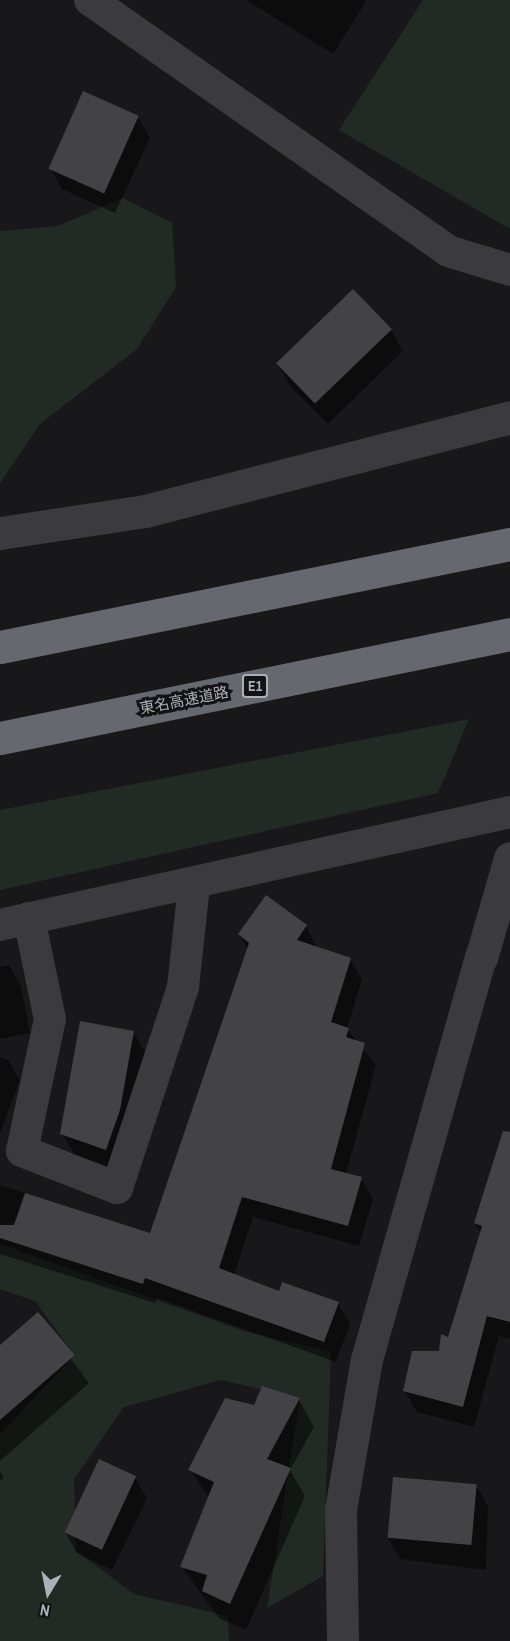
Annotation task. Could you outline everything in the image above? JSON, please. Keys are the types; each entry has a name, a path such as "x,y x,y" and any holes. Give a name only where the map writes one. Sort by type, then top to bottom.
{"highway":[{"path":"0,648 510,544"},
{"name":"東名高速道路","path":"0,738 510,634"}],"street":[{"path":"90,0 448,251 510,270"},
{"path":"0,533 145,511 510,417"},
{"path":"194,885 183,987 117,1188 22,1151 50,1019 14,921 194,885 510,812"},
{"path":"343,1641 341,1510 367,1360 510,858"}],"shaded area":[{"path":"423,0 510,0 510,229 339,130"},
{"path":"123,198 172,223 176,287 137,349 40,424 0,483 0,231 58,226"},
{"path":"469,719 438,793 0,890 0,810"},
{"path":"0,1244 244,1331 331,1352 323,1576 267,1608 300,1398 221,1380 124,1407 74,1479 76,1551 134,1594 228,1616 229,1641 0,1641 0,1434 75,1355 35,1301 0,1289"}],"building":[{"path":"83,91 139,116 104,193 48,169"},
{"path":"353,289 392,329 315,404 276,363"},
{"path":"266,895 307,925 297,940 351,958 331,1022 349,1028 346,1037 365,1043 331,1169 362,1177 348,1226 242,1197 219,1268 279,1291 282,1282 339,1302 324,1342 145,1278 143,1284 0,1238 0,1225 14,1225 25,1193 150,1233 249,943 238,934"},
{"path":"80,1021 134,1031 120,1110 106,1150 60,1134"},
{"path":"503,1131 510,1132 510,1322 487,1316 463,1407 403,1391 412,1351 439,1351 441,1334 448,1337 482,1226 474,1223"},
{"path":"38,1312 75,1355 0,1420 0,1345"},
{"path":"262,1386 300,1398 267,1459 291,1468 230,1604 202,1591 207,1575 180,1567 214,1482 188,1470 225,1398 254,1405"},
{"path":"99,1459 136,1476 102,1550 65,1532"},
{"path":"393,1477 477,1484 471,1545 388,1538"}]}
